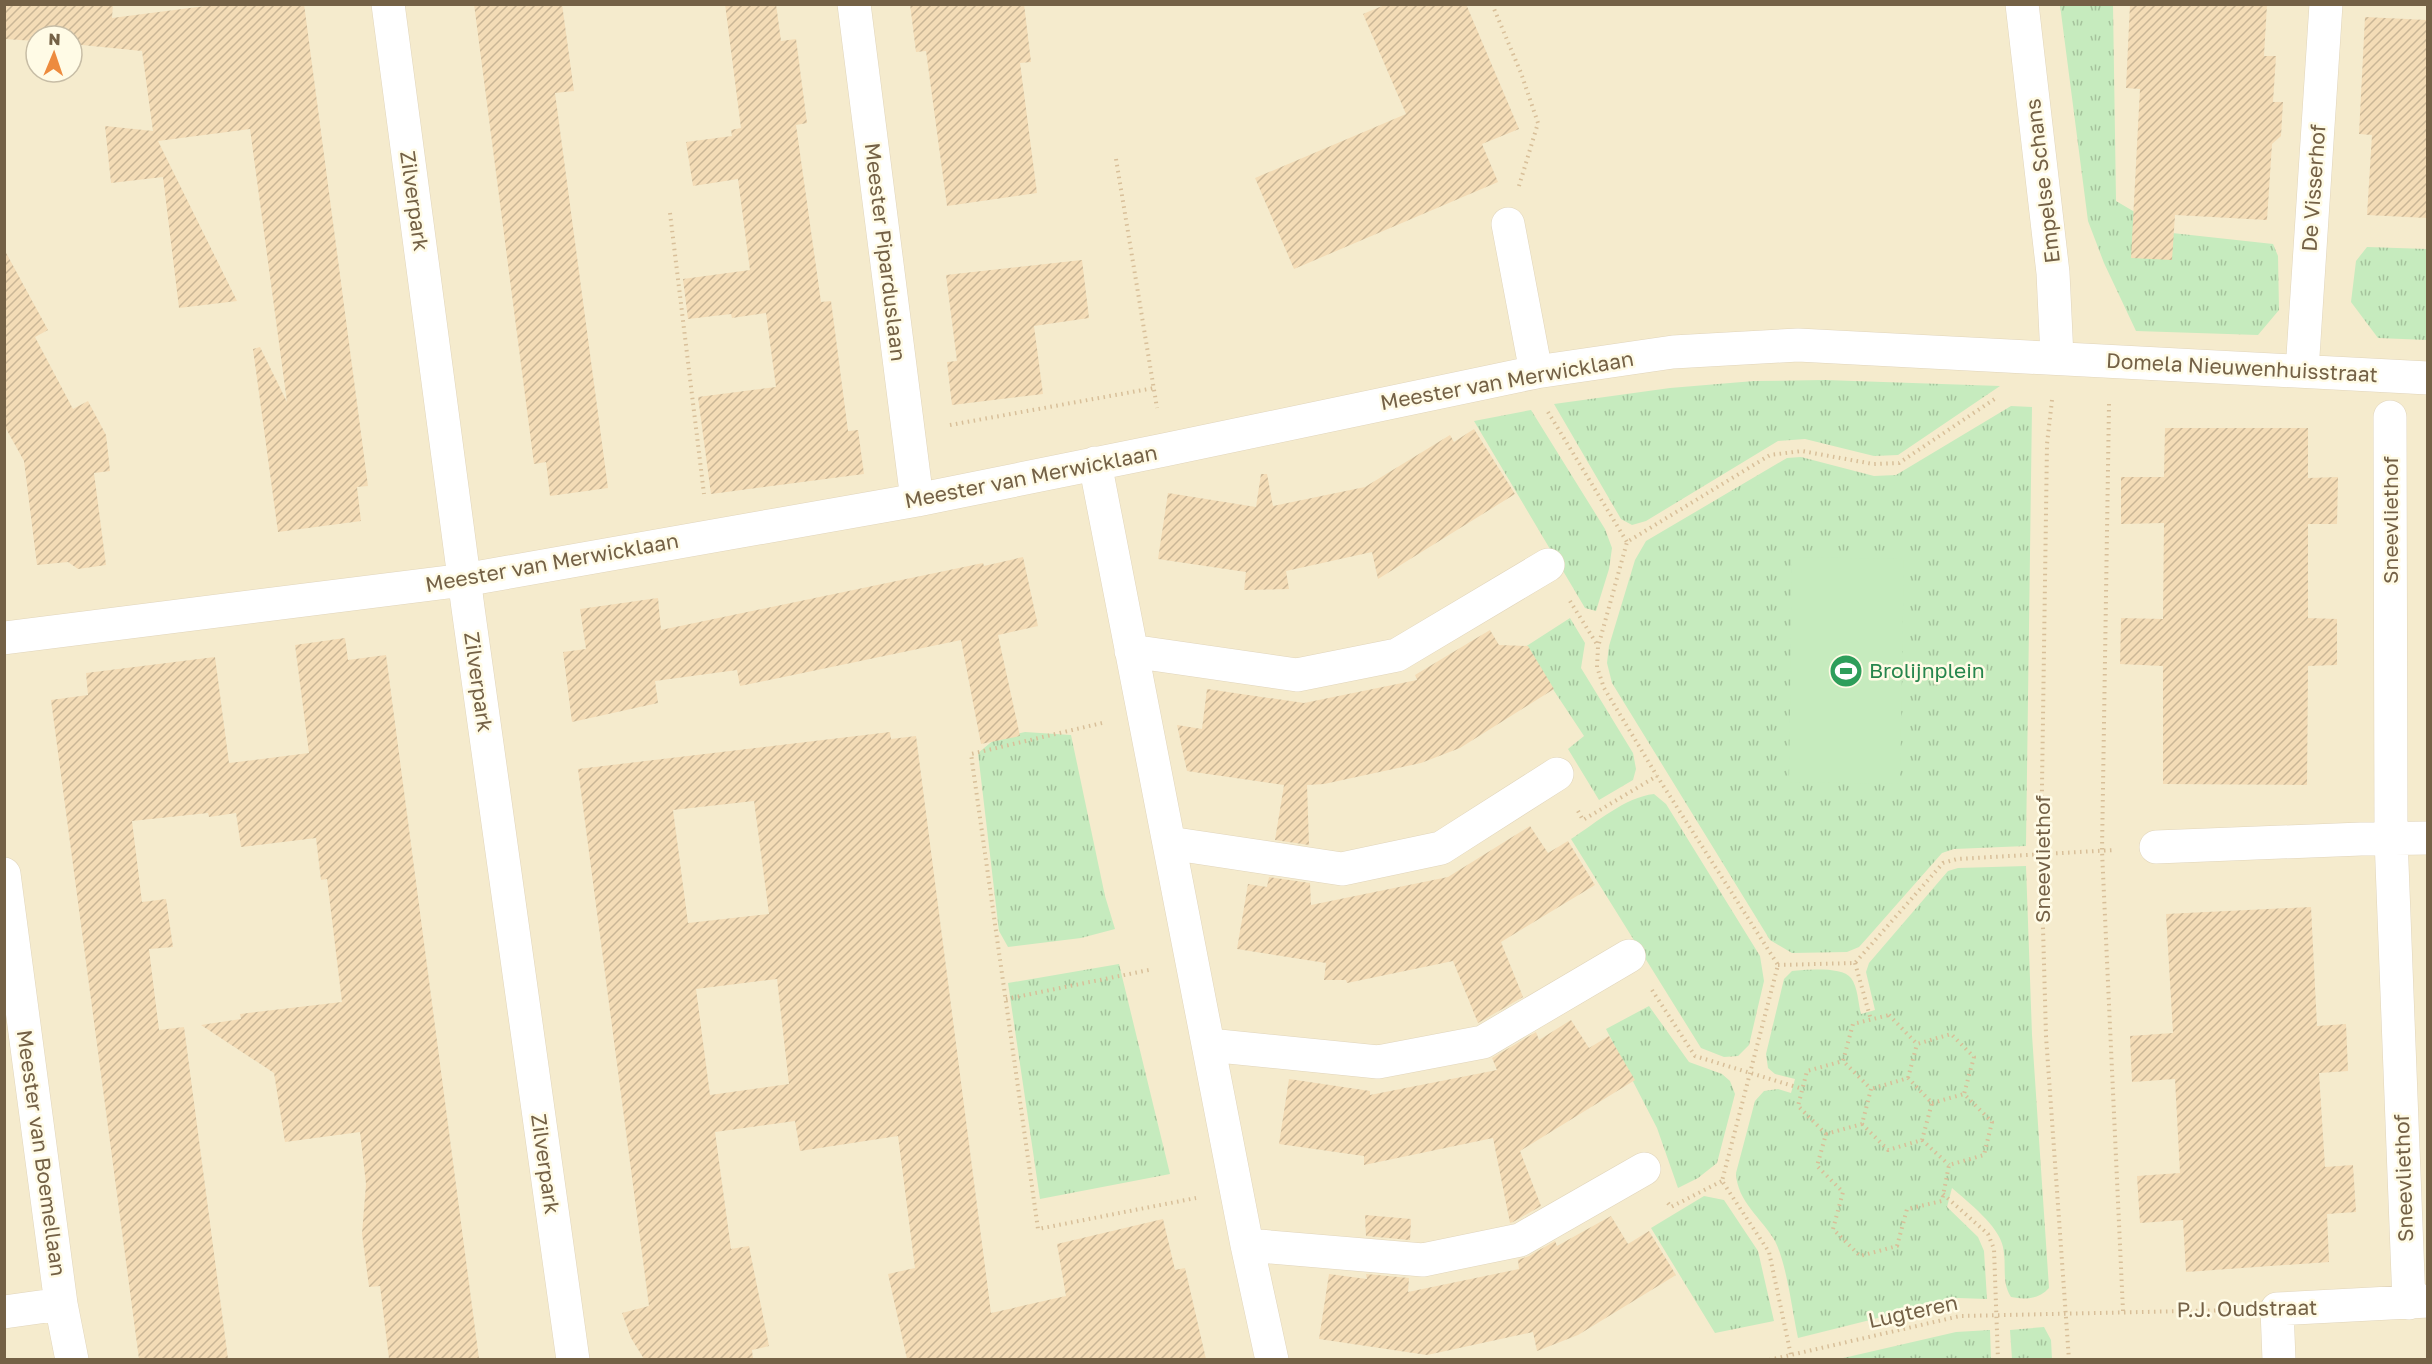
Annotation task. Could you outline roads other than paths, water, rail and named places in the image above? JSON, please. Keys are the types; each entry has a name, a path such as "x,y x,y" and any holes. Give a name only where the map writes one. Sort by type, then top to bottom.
{"street":[{"name":"Zilverpark","path":"388,4 464,580 573,1359"},
{"name":"Meester Piparduslaan","path":"854,4 917,500"},
{"name":"Empelse Schans","path":"2022,4 2054,273 2057,357"},
{"name":"De Visserhof","path":"2302,371 2326,4"},
{"path":"1508,224 1536,372"},
{"name":"Meester van Merwicklaan","path":"4,638 464,580 917,500 1536,372 1673,352 1798,345 2057,357"},
{"name":"Domela Nieuwenhuisstraat","path":"2057,357 2427,378"},
{"name":"Sneevliethof","path":"2390,417 2391,838 2418,1302"},
{"path":"1095,463 1247,1245 1272,1359"},
{"path":"1131,651 1297,675 1397,654 1548,565"},
{"path":"1169,843 1342,869 1441,848 1557,774"},
{"path":"2156,847 2427,838"},
{"name":"Meester van Boemellaan","path":"4,874 61,1304 72,1359"},
{"path":"1209,1045 1378,1062 1483,1041 1629,956"},
{"path":"1247,1245 1423,1260 1521,1240 1644,1169"},
{"name":"P.J. Oudstraat","path":"2279,1359 2277,1310 2418,1302"},
{"path":"4,1312 61,1304"}],"place":[{"name":"Brolijnplein","path":"1846,671"}]}
